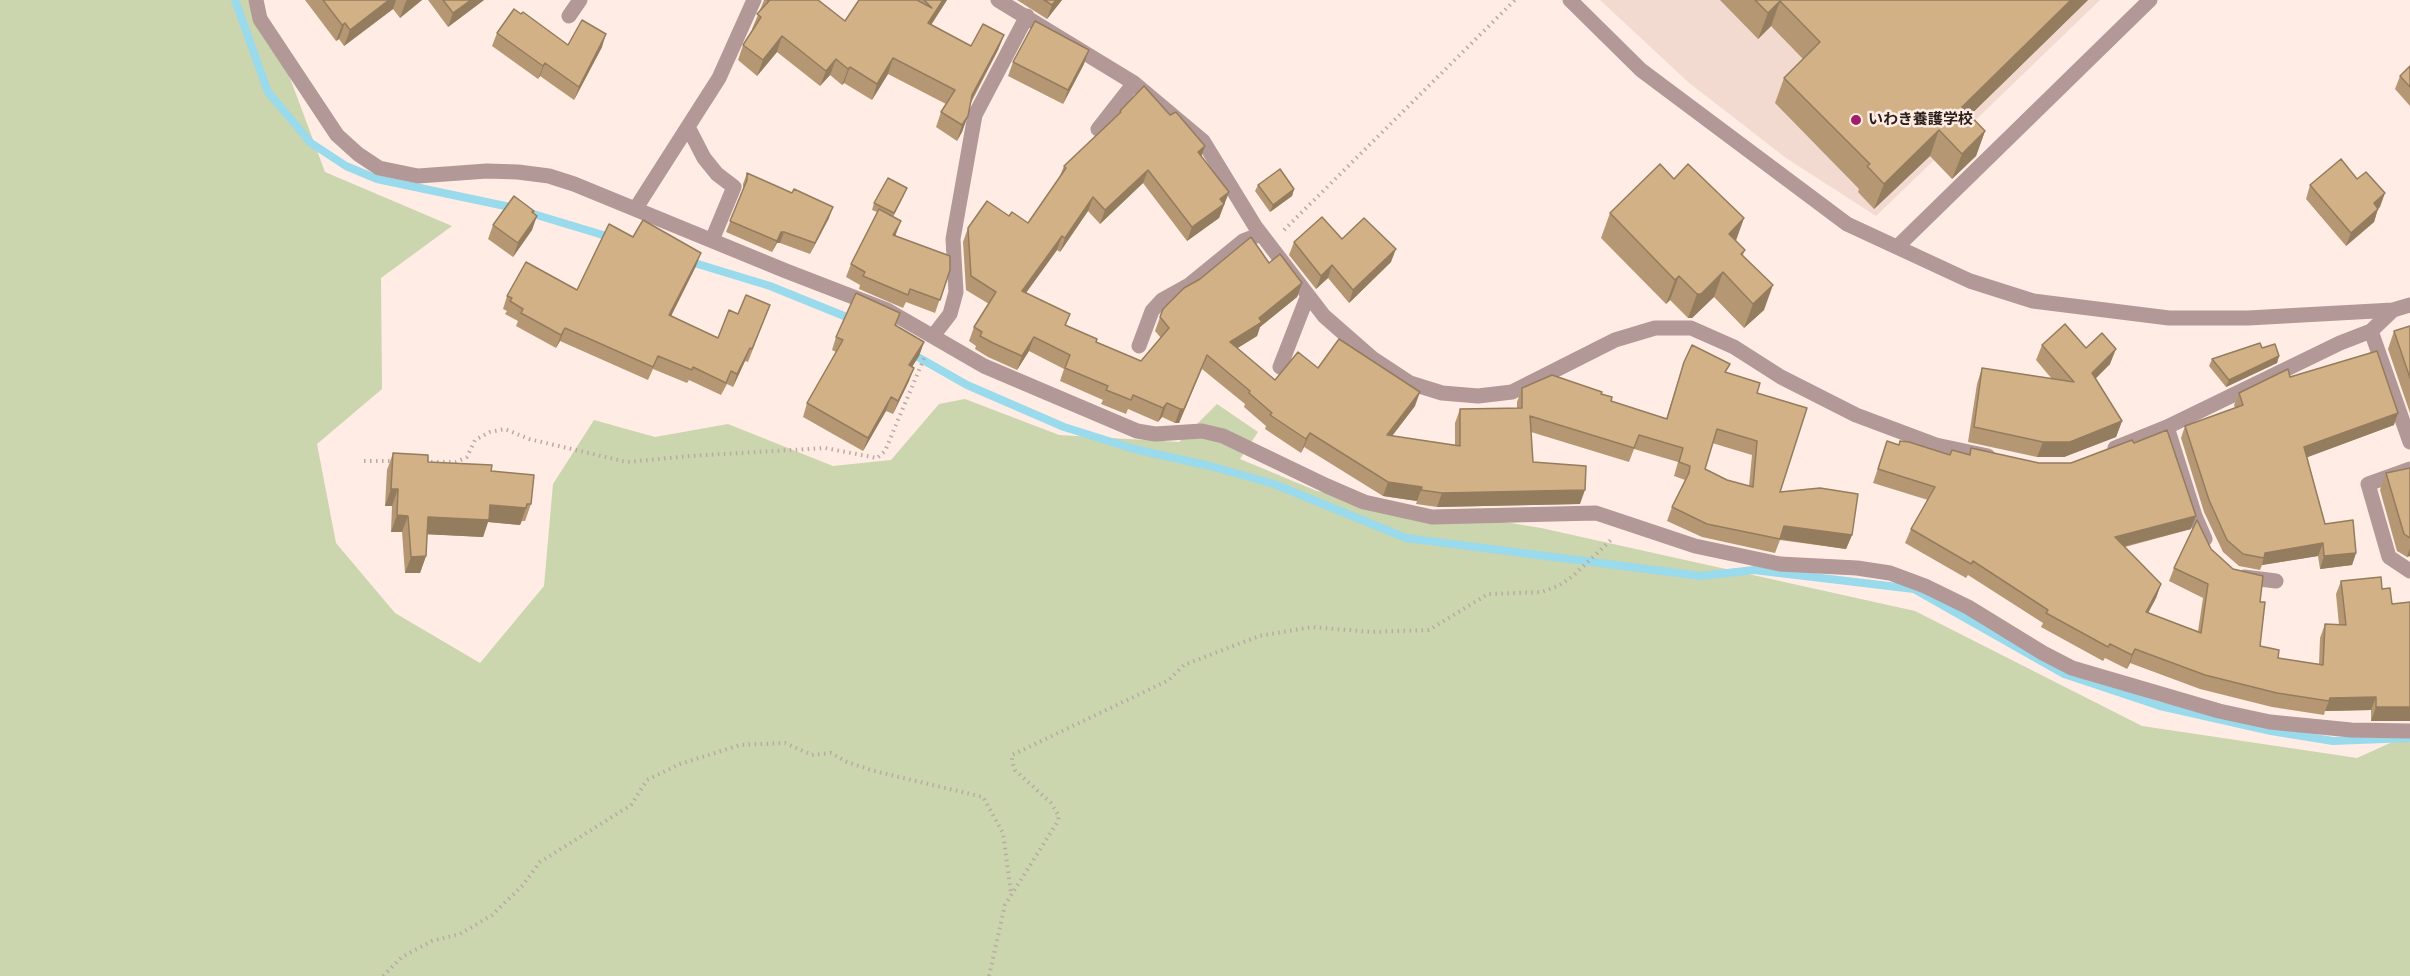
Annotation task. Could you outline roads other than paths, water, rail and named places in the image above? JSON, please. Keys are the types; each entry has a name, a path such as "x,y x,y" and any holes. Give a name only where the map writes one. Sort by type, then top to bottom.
{"street":[{"path":"256,0 260,19 337,135 358,154 379,168 418,176 487,171 549,176 636,208 887,310 984,366 1137,431 1155,434 1202,431 1223,436 1364,502 1432,517 1596,513 1695,546 1780,564 1857,568 1890,573 1925,586 1968,607 2072,668 2219,711 2270,722 2351,730 2410,731"},
{"path":"569,16 580,0"},
{"path":"636,208 719,78 754,0"},
{"path":"998,0 1134,83 1203,141 1265,240 1324,316 1372,358 1410,384 1442,393 1478,396 1512,392 1615,340 1655,328 1691,328 1734,347 1781,377 1856,415 1936,445 2002,459"},
{"path":"1570,0 1651,77 1847,224 1970,281 2033,301 2169,318 2248,318 2393,309 2410,305"},
{"path":"1897,247 2150,0"},
{"path":"933,336 950,314 956,292 953,239 975,115 1027,16"},
{"path":"1098,129 1134,83"},
{"path":"688,127 704,158 717,174 734,187 712,240"},
{"path":"1139,346 1152,311 1162,300 1189,285 1243,241 1265,240"},
{"path":"1280,367 1308,295"},
{"path":"2096,455 2167,427 2340,343 2371,331 2393,309"},
{"path":"2371,331 2410,442"},
{"path":"2167,427 2195,516 2209,548"},
{"path":"2410,469 2368,484 2389,557 2410,570"},
{"path":"2234,575 2256,580 2276,581"}],"waterway":[{"path":"235,0 268,92 311,143 346,166 377,179 510,207 613,238"},
{"path":"688,261 770,286 854,320"},
{"path":"909,352 967,385 1064,427 1134,449 1210,466 1274,484 1406,538 1701,576 1754,570 1914,589 2064,674 2160,706 2271,731 2333,741 2410,738"}],"place":[{"name":"いわき養護学校","path":"1856,120"}]}
